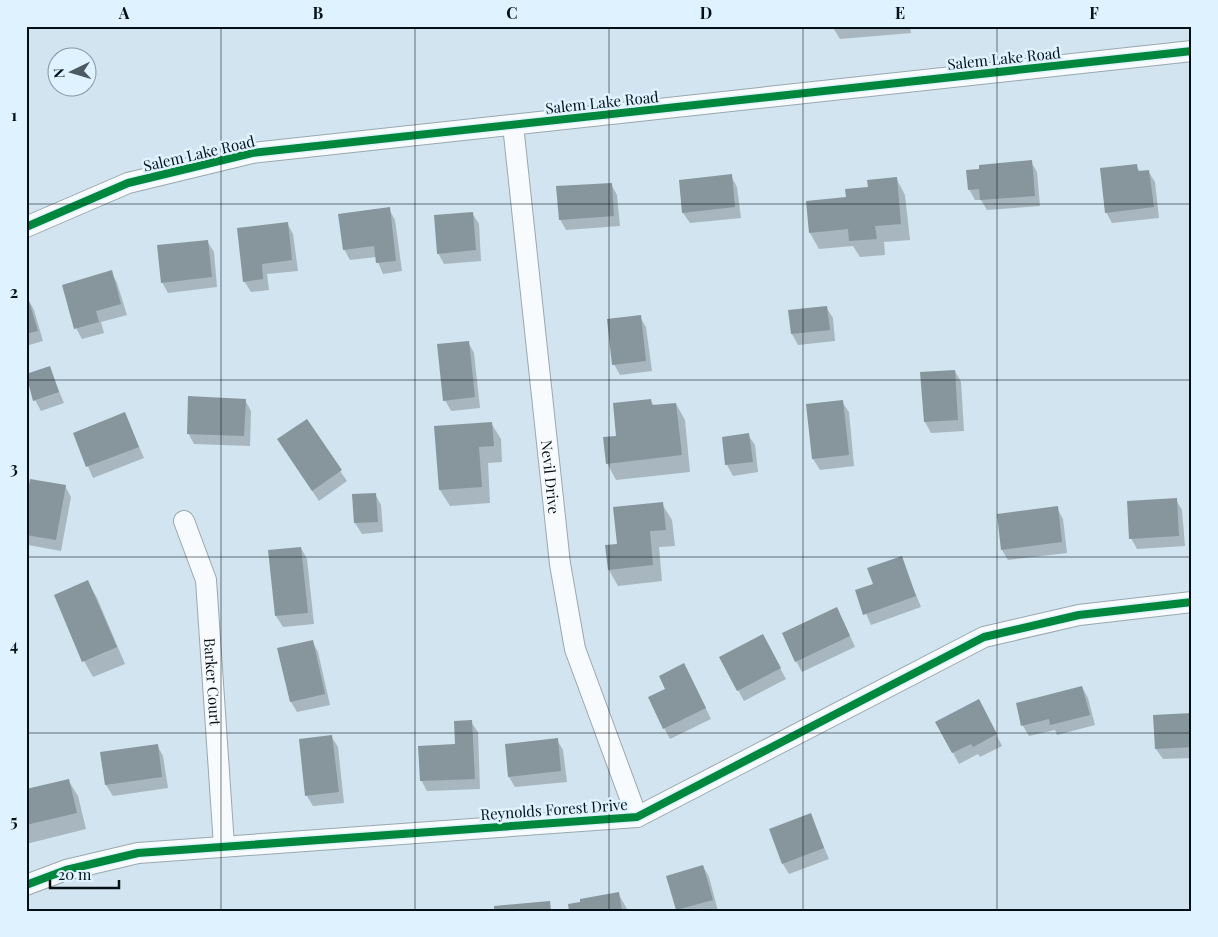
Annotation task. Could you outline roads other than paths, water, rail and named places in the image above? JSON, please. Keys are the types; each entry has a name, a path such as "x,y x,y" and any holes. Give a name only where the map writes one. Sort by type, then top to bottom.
{"street":[{"name":"Salem Lake Road","path":"26,227 128,183 252,153 1192,51"},
{"name":"Nevil Drive","path":"513,125 560,564 575,649 637,817"},
{"name":"Barker Court","path":"184,522 206,580 224,846"},
{"name":"Reynolds Forest Drive","path":"26,885 66,870 138,853 637,817 984,637 1079,615 1192,602"}]}
